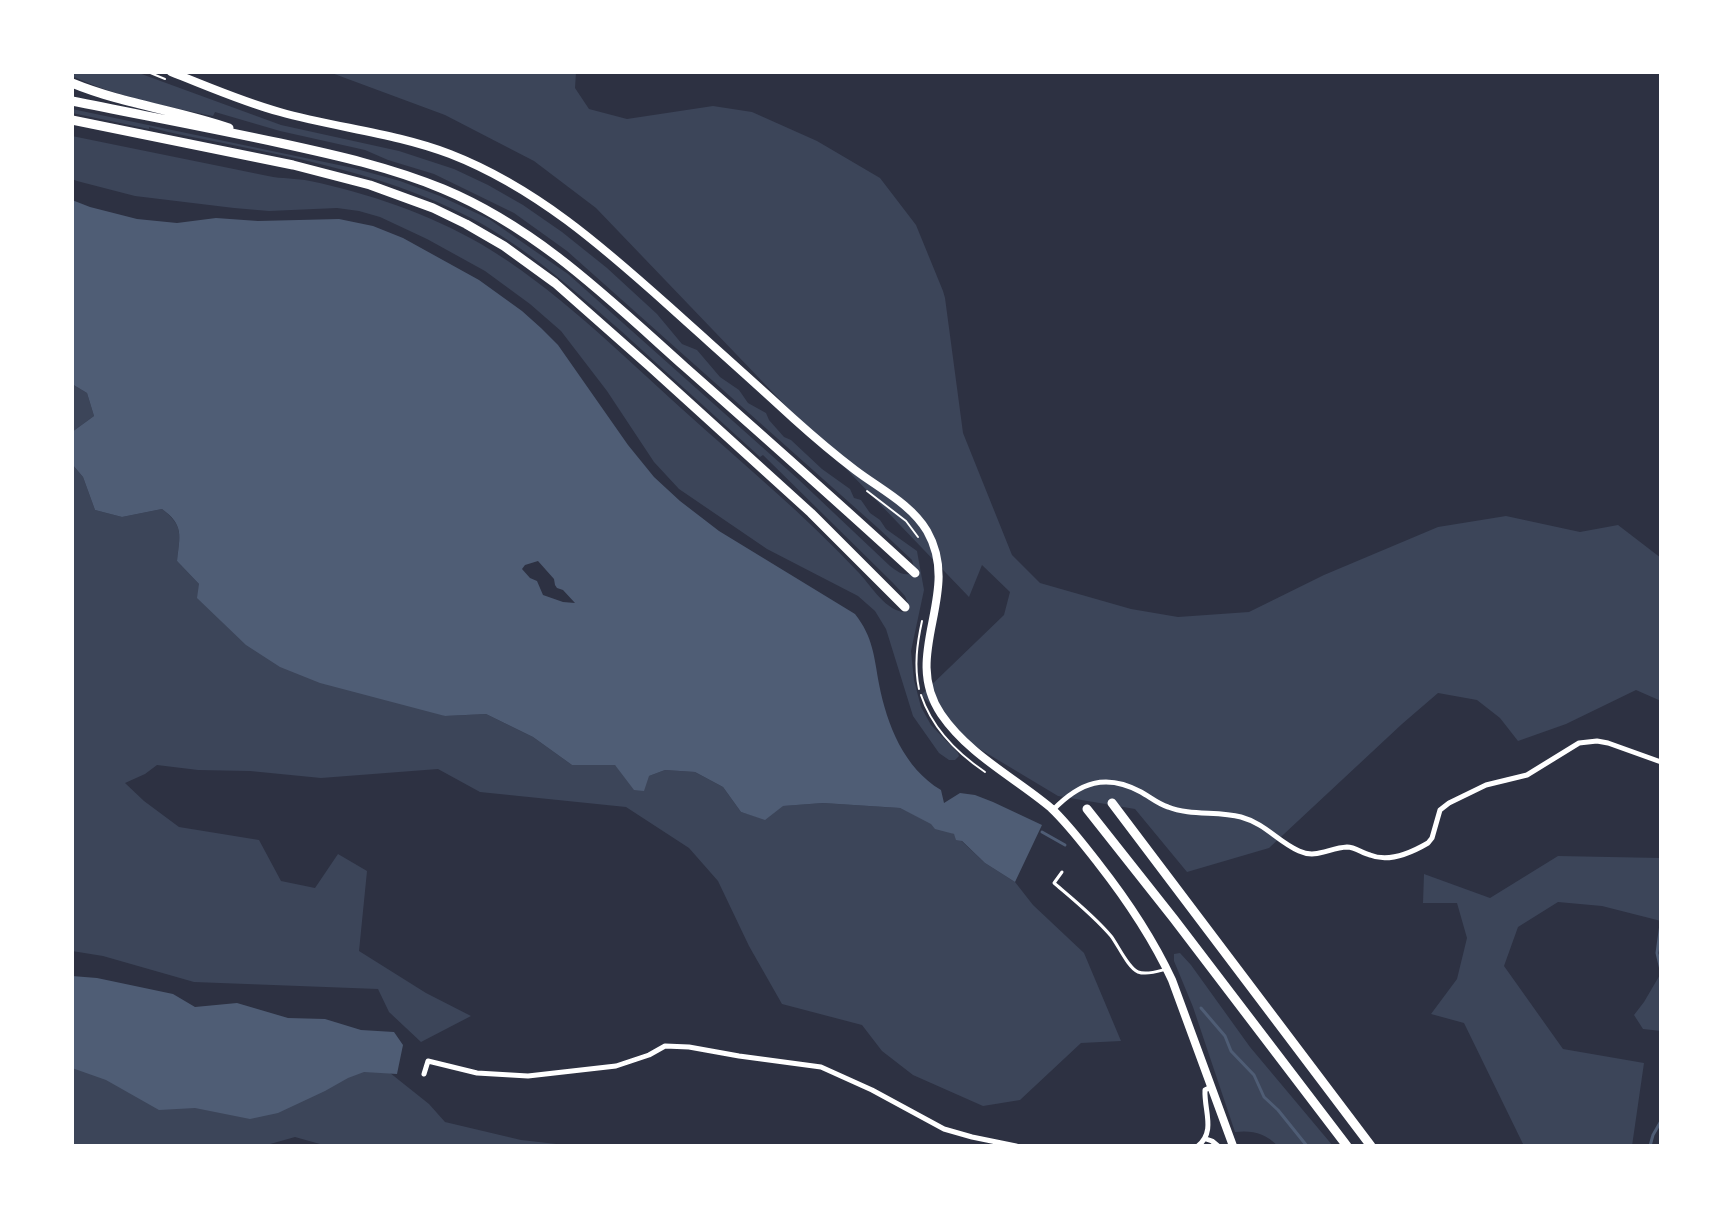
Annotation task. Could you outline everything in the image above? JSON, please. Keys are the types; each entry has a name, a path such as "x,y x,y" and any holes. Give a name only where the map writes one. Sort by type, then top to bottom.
{"highway":[{"path":"72,83 121,100 209,121 267,141"},
{"path":"72,101 342,157 408,175 475,204 515,226 608,298 915,573"},
{"path":"72,120 293,165 370,185 433,208 504,246 555,283 649,366 811,513 905,607"},
{"path":"72,126 132,133"},
{"path":"1112,803 1371,1146"},
{"path":"1087,809 1347,1146"}],"main road":[{"path":"171,72 277,111 391,136 451,155 489,171 524,191 584,232 830,451 918,519 932,543 939,571 939,590 925,664 933,701 948,725 976,752 1053,810 1078,837 1149,933 1167,969 1233,1146"}],"street":[{"path":"1053,810 1083,786 1096,782 1118,782 1168,808 1246,818 1307,854 1322,854 1347,847 1384,859 1428,843 1440,810 1449,803 1486,785 1527,775 1579,743 1608,743 1661,762"},
{"path":"424,1074 428,1061 477,1073 552,1074 616,1066 665,1046 689,1047 821,1067 872,1090 944,1129 1016,1146"},
{"path":"1198,1146 1205,1139 1208,1128 1205,1090 1212,1087"},
{"path":"1205,1139 1218,1146"}],"lane":[{"path":"1062,872 1054,883 1112,937 1133,968 1147,973 1167,969"}],"shaded area":[{"path":"72,72 136,72 281,125 399,151 454,169 488,185 562,232 657,314 682,344 697,350 720,377 739,390 748,403 766,413 784,437 850,489 854,498 861,500 886,529 917,551 924,590 911,651 914,680 921,707 931,725 959,756 949,760 939,753 913,716 886,629 875,611 858,596 767,549 679,489 654,462 607,391 561,331 485,271 427,239 380,217 359,211 337,208 269,211 234,208 135,196 77,181 72,179 72,136 354,192 419,214 481,244 535,280 585,321 795,510 886,603 905,612 909,606 905,596 763,455 760,457 621,331 530,256 471,218 398,187 322,164 72,113 72,109 353,168 440,196 489,219 568,274 798,479 890,566 903,574 912,573 912,560 878,528 567,251 514,213 434,174 365,150 280,131 215,112 213,116 124,95 72,76"},
{"path":"329,72 576,72 575,88 589,109 627,119 713,106 752,112 817,141 880,178 916,225 943,291 963,433 1012,555 1040,583 1131,609 1178,617 1249,612 1324,575 1438,527 1506,516 1580,532 1618,525 1661,558 1661,701 1636,690 1566,724 1518,741 1500,718 1477,700 1438,693 1269,848 1187,872 1135,809 1058,796 973,745 921,695 1004,615 1010,592 982,565 969,597 596,208 534,161 445,115"},
{"path":"72,200 137,219 177,223 216,218 258,221 339,219 373,226 403,238 479,280 541,328 558,345 628,445 654,477 680,501 719,531 855,614 869,639 892,730 907,758 941,790 944,803 960,793 975,795 1042,825 1015,882 985,863 962,841 956,840 954,834 935,829 900,808 823,803 783,806 765,820 741,812 723,787 695,772 665,770 649,776 644,791 634,790 615,765 572,765 533,737 486,714 445,716 320,683 280,667 246,645 197,598 199,584 177,561 179,531 174,520 162,509 122,517 95,510 83,477 72,464 72,432 94,416 87,393 72,384","holes":["538,561 554,579 557,588 575,603 543,595 537,581 522,569"]},
{"path":"72,384 87,393 94,416 72,432"},
{"path":"72,464 83,477 95,510 122,517 162,509 169,515 179,532 177,561 199,584 445,716 486,714 533,737 572,765 615,765 649,776 665,770 695,772 723,787 741,812 765,819 782,806 823,803 900,808 954,834 985,863 1015,882 1033,905 1084,953 1121,1041 1081,1043 1020,1100 983,1106 913,1075 882,1051 862,1025 782,1004 749,946 718,881 689,848 626,807 480,792 438,769 321,778 157,765 125,783 179,827 259,840 281,881 315,888 338,854 367,871 359,951 426,993 471,1016 421,1042 389,1012 378,989 194,982 103,956 72,951"},
{"path":"1558,856 1661,858 1661,921 1602,906 1558,902 1518,927 1504,966 1563,1049 1644,1063 1632,1146 1524,1146 1464,1023 1431,1014 1457,979 1467,938 1457,903 1423,903 1424,874 1490,898"},
{"path":"1180,953 1250,1047 1333,1146 1278,1146 1258,1133 1235,1132 1193,1007 1174,961 1174,954"},
{"path":"1661,973 1661,1031 1643,1029 1634,1015"},
{"path":"72,976 97,978 173,994 195,1007 237,1003 288,1018 325,1019 361,1030 394,1032 403,1045 397,1074 364,1072 278,1113 250,1119 195,1108 159,1110 106,1080 72,1068"},
{"path":"370,1057 429,1104 445,1122 521,1140 574,1146 327,1146 295,1137 263,1146 72,1146 72,1065"}],"waterway":[{"path":"1042,832 1065,845"},
{"path":"1661,924 1657,953 1661,970"},
{"path":"1201,1008 1225,1036 1231,1051 1254,1075 1264,1097 1307,1146"},
{"path":"1650,1146 1661,1121"}]}
